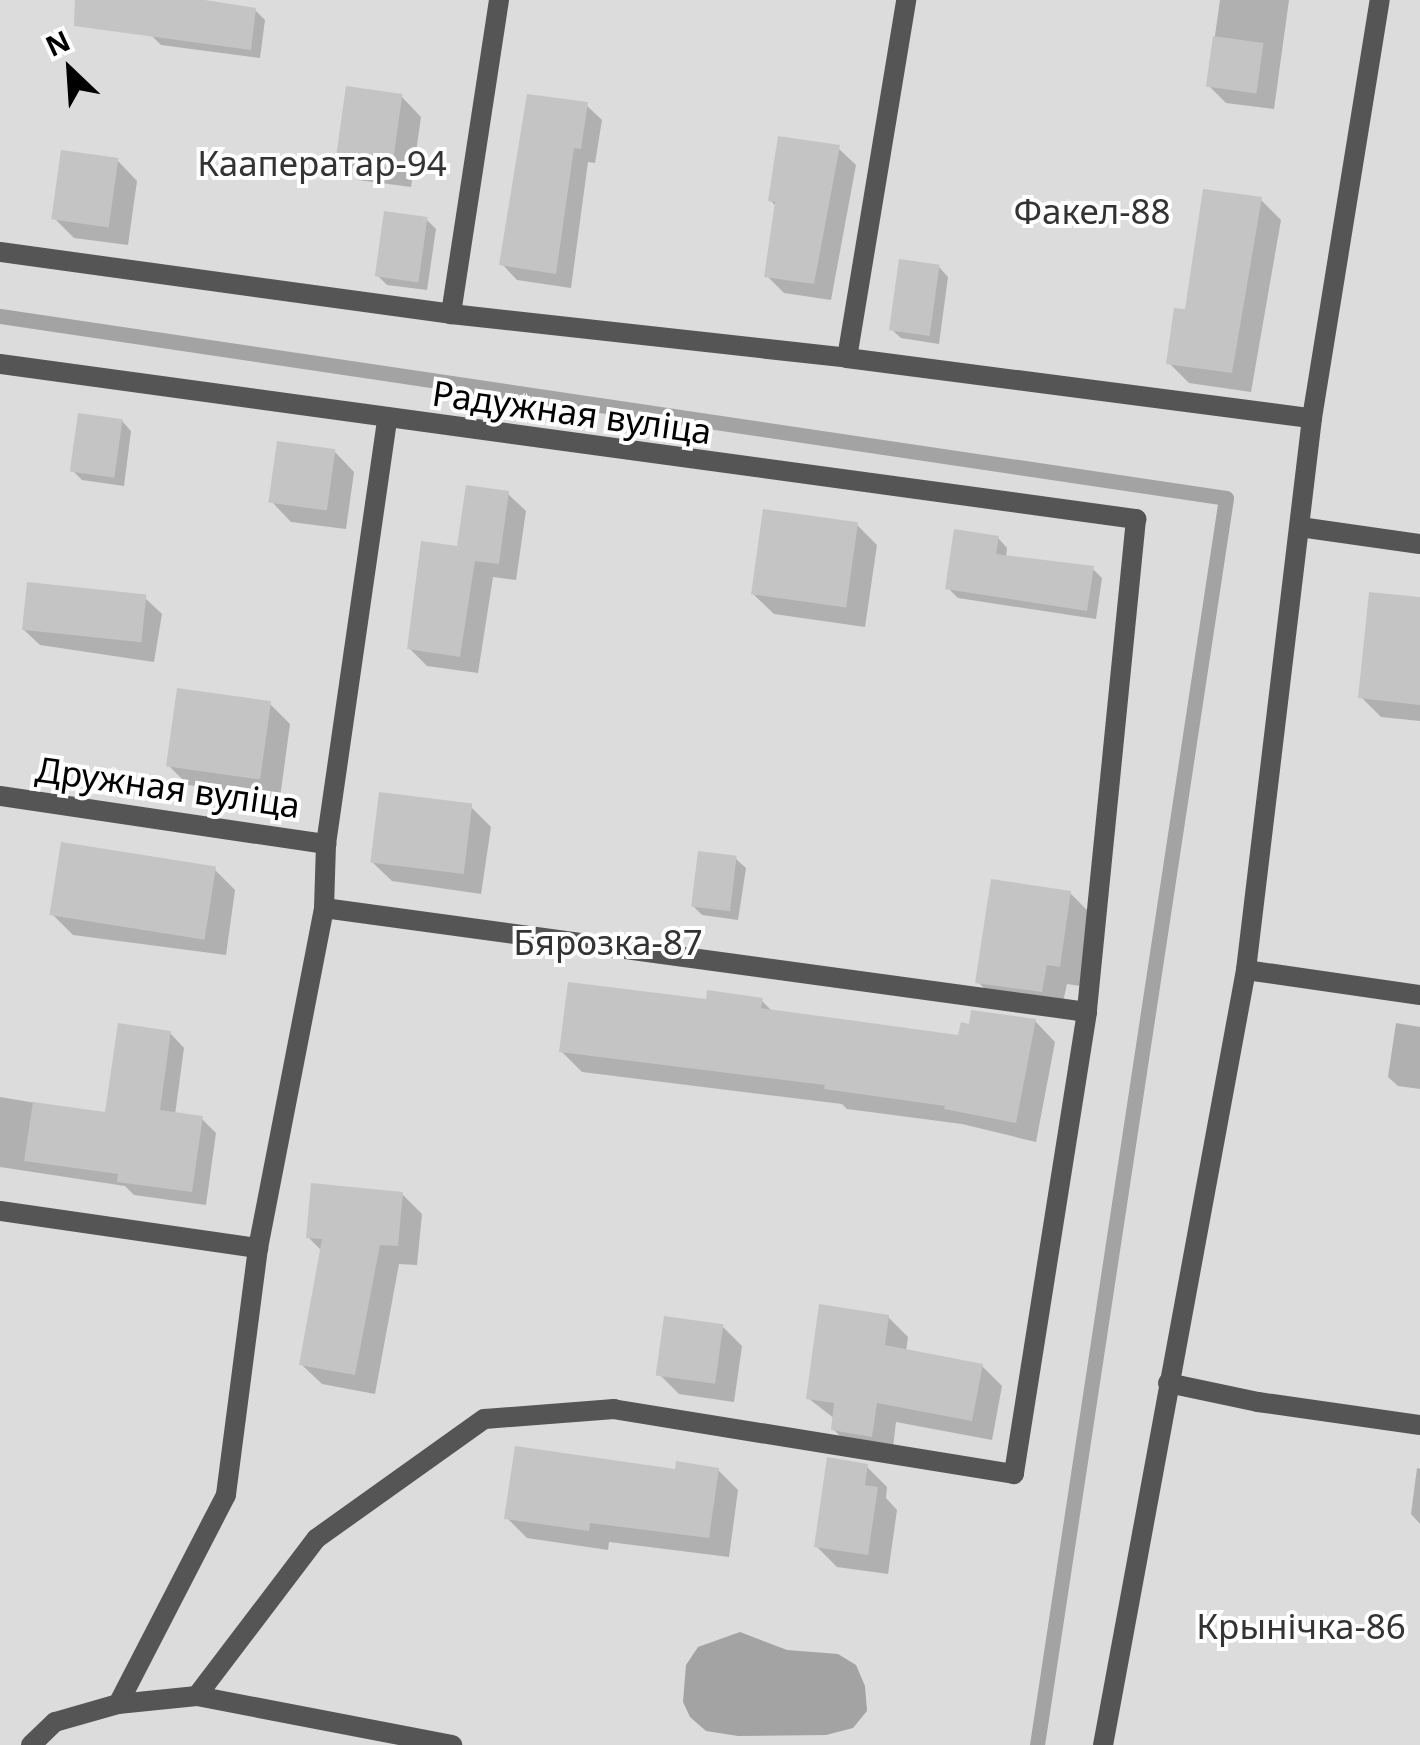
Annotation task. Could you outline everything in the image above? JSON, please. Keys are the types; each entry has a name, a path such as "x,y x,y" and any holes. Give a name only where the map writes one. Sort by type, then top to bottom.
{"street":[{"path":"451,314 499,0"},
{"path":"847,358 906,0"},
{"path":"1103,1745 1246,970 1312,418 1380,0"},
{"path":"0,252 451,314 847,358 1312,418"},
{"name":"Радужная вуліца","path":"0,364 387,420 1136,519 1087,1012"},
{"path":"118,1704 226,1495 258,1248 324,908 326,844 387,420"},
{"path":"1300,526 1420,544"},
{"name":"Дружная вуліца","path":"0,796 326,844"},
{"path":"197,1696 316,1539 484,1419 614,1410 1014,1474 1087,1012 324,908"},
{"path":"1246,970 1420,995"},
{"path":"0,1211 258,1248"},
{"path":"1168,1383 1258,1402 1420,1425"},
{"path":"31,1745 55,1722 118,1704 197,1696 452,1745"}],"green space":[{"path":"0,0 1420,0 1420,1745 0,1745"}],"shaded area":[{"path":"740,1632 787,1650 838,1654 856,1665 865,1686 867,1711 853,1728 826,1735 738,1736 706,1731 690,1717 683,1702 686,1665 698,1647"}],"building":[{"path":"75,0 205,0 256,8 251,50 74,26"},
{"path":"1213,36 1264,43 1256,94 1206,87"},
{"path":"346,86 402,94 392,168 336,160"},
{"path":"527,94 588,102 581,149 574,148 556,274 499,265"},
{"path":"778,136 840,145 814,284 764,277 775,202 768,201"},
{"path":"61,150 118,158 109,227 51,219"},
{"path":"1203,189 1262,197 1232,373 1166,364 1174,308 1185,309"},
{"path":"384,211 428,217 418,282 375,276"},
{"path":"899,259 940,265 930,336 889,330"},
{"path":"78,413 123,419 114,478 70,471"},
{"path":"277,441 335,449 327,511 268,502"},
{"path":"466,485 509,491 499,564 475,561 460,657 407,649 421,541 457,546"},
{"path":"763,509 858,522 846,608 751,594"},
{"path":"954,529 999,536 996,554 1094,566 1087,611 945,589"},
{"path":"27,582 146,595 141,642 22,630"},
{"path":"1369,592 1420,597 1420,705 1358,698"},
{"path":"177,688 271,701 260,779 166,766"},
{"path":"379,792 472,803 464,874 370,862"},
{"path":"61,842 216,867 204,940 49,915"},
{"path":"698,851 737,856 730,911 691,907"},
{"path":"991,879 1071,891 1060,967 1047,965 1042,992 975,983"},
{"path":"568,982 706,999 707,990 763,998 761,1008 958,1035 961,1022 969,1024 971,1010 1036,1019 1016,1123 944,1109 945,1106 824,1089 825,1085 559,1052"},
{"path":"118,1023 171,1031 160,1110 203,1116 192,1192 117,1182 118,1174 24,1161 33,1102 105,1112"},
{"path":"311,1183 403,1192 398,1246 380,1245 355,1375 299,1365 322,1239 306,1238"},
{"path":"819,1304 889,1315 885,1345 983,1364 972,1421 877,1403 872,1437 831,1430 834,1403 806,1399"},
{"path":"664,1316 723,1324 715,1384 656,1375"},
{"path":"515,1446 675,1469 676,1461 719,1468 709,1538 590,1523 589,1531 504,1519"},
{"path":"827,1457 868,1464 865,1485 878,1487 868,1555 814,1547"}],"waterway":[{"path":"0,316 1226,498 1037,1745"}],"park label":[{"name":"Кааператар-94","path":"322,163"},
{"name":"Факел-88","path":"1092,211"},
{"name":"Бярозка-87","path":"608,942"},
{"name":"Крынічка-86","path":"1301,1626"}]}
